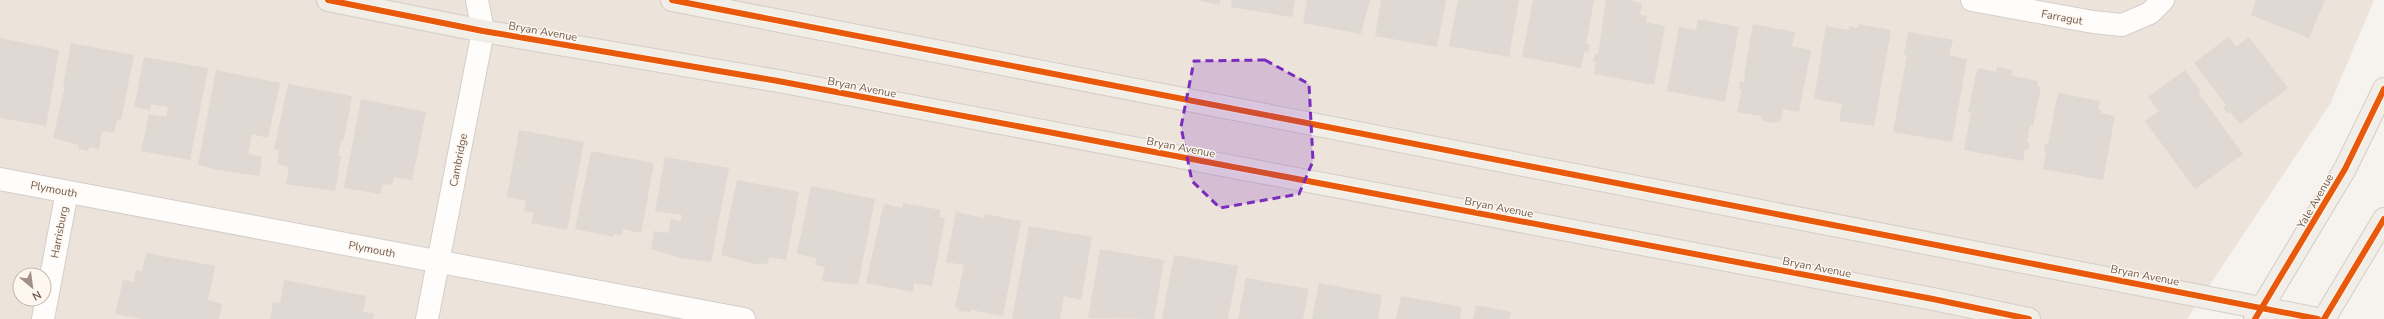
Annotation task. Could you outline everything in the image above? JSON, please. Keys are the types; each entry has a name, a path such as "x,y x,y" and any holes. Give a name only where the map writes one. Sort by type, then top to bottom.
{"main road":[{"name":"Bryan Avenue","path":"328,0 483,31 786,82 1918,296 2029,319"},
{"name":"Bryan Avenue","path":"672,0 2259,313 2318,319"},
{"name":"Yale Avenue","path":"2259,313 2345,169 2384,89"},
{"path":"2324,319 2384,218"}],"street":[{"name":"Cambridge","path":"427,319 483,31 477,0"},
{"name":"Farragut","path":"1972,0 2093,22 2122,25 2156,6"},
{"name":"Plymouth","path":"0,179 744,319"},
{"name":"Harrisburg","path":"43,319 67,192"}],"highlighted area":[{"path":"1265,60 1309,84 1313,161 1299,194 1220,208 1192,181 1181,127 1194,61"}],"shaded area":[{"path":"0,0 2374,0 2330,104 2187,319 0,319"}],"building":[{"path":"1197,0 1220,0 1219,5"},
{"path":"1232,0 1295,0 1292,17 1231,7"},
{"path":"1307,0 1370,0 1361,34 1303,23"},
{"path":"1381,0 1446,0 1437,47 1375,36"},
{"path":"1458,0 1519,0 1509,57 1449,46"},
{"path":"1533,0 1594,0 1586,44 1590,45 1588,52 1584,51 1581,68 1522,57"},
{"path":"1606,0 1630,0 1642,4 1640,15 1647,16 1646,22 1665,26 1654,85 1594,74 1596,62 1593,62 1595,54 1598,55"},
{"path":"2256,0 2325,0 2309,38 2251,15"},
{"path":"1698,19 1739,27 1725,102 1667,91 1679,27 1696,30"},
{"path":"1753,24 1795,32 1792,46 1811,50 1799,112 1783,109 1781,120 1776,123 1763,121 1761,116 1737,112 1742,89 1739,89 1740,81 1744,82 1744,74"},
{"path":"1858,24 1891,30 1874,126 1839,121 1842,104 1814,99 1826,26 1849,30 1849,26 1858,28"},
{"path":"1908,32 1953,40 1949,55 1967,59 1952,142 1893,132 1907,55 1904,55"},
{"path":"2228,37 2236,47 2249,37 2288,88 2240,124 2230,112 2227,113 2223,107 2226,105 2194,63"},
{"path":"0,38 59,50 46,126 0,118"},
{"path":"71,43 134,55 121,121 117,120 114,133 102,131 99,149 89,147 88,151 78,149 79,145 53,138 65,86 63,86"},
{"path":"144,57 208,68 190,160 141,151 149,114 166,117 168,107 151,104 150,110 134,107"},
{"path":"1997,67 2013,70 2012,76 2038,81 2037,86 2041,87 2033,126 2030,125 2027,142 2030,143 2028,150 2025,150 2023,161 1964,150 1971,112 1968,112 1978,68 1996,72"},
{"path":"216,70 280,83 268,138 252,134 248,154 262,157 259,176 212,169 198,165"},
{"path":"2185,70 2201,92 2199,94 2243,154 2195,189 2145,121 2159,111 2148,97"},
{"path":"288,84 352,96 344,140 341,140 338,156 341,156 335,191 286,184 289,167 277,164 279,150 274,149"},
{"path":"2058,93 2100,101 2098,110 2101,110 2101,113 2115,116 2103,180 2043,169 2046,152 2044,152 2045,143 2048,144"},
{"path":"361,99 426,112 412,180 394,177 392,185 383,184 380,194 344,188"},
{"path":"519,130 584,142 567,230 531,223 534,213 524,211 526,201 507,197"},
{"path":"591,151 654,163 641,233 623,229 622,235 614,234 614,237 575,229"},
{"path":"665,157 729,168 711,262 680,258 651,249 654,231 668,233 671,219 681,221 682,215 655,211"},
{"path":"737,180 799,192 786,260 769,257 768,264 758,263 758,265 721,255"},
{"path":"811,186 875,199 858,285 822,281 825,267 815,265 817,258 797,254"},
{"path":"903,203 941,210 939,217 945,218 932,286 914,283 913,292 866,283 883,207 885,204 902,208"},
{"path":"956,212 984,218 985,214 1021,221 1003,316 971,310 970,312 959,311 959,308 955,307 964,265 946,262"},
{"path":"1029,226 1092,237 1081,300 1064,296 1060,319 1012,319"},
{"path":"1100,249 1164,260 1154,319 1088,318"},
{"path":"146,253 215,266 208,300 222,304 219,319 142,319 115,314 123,280 134,282 136,270 142,271"},
{"path":"1174,255 1238,266 1228,319 1162,319"},
{"path":"1246,278 1309,289 1303,319 1238,319"},
{"path":"284,280 366,296 363,312 374,314 373,319 270,319 273,302 280,303"},
{"path":"1319,283 1382,295 1378,319 1312,319"},
{"path":"1401,296 1462,307 1460,319 1396,319"},
{"path":"1476,305 1511,312 1509,319 1473,319"}],"cycle path":[{"path":"328,0 483,31 778,81 1933,299 2029,319"},
{"path":"672,0 2318,319"},
{"path":"2255,319 2345,169 2384,89"},
{"path":"2324,319 2384,219"}]}
